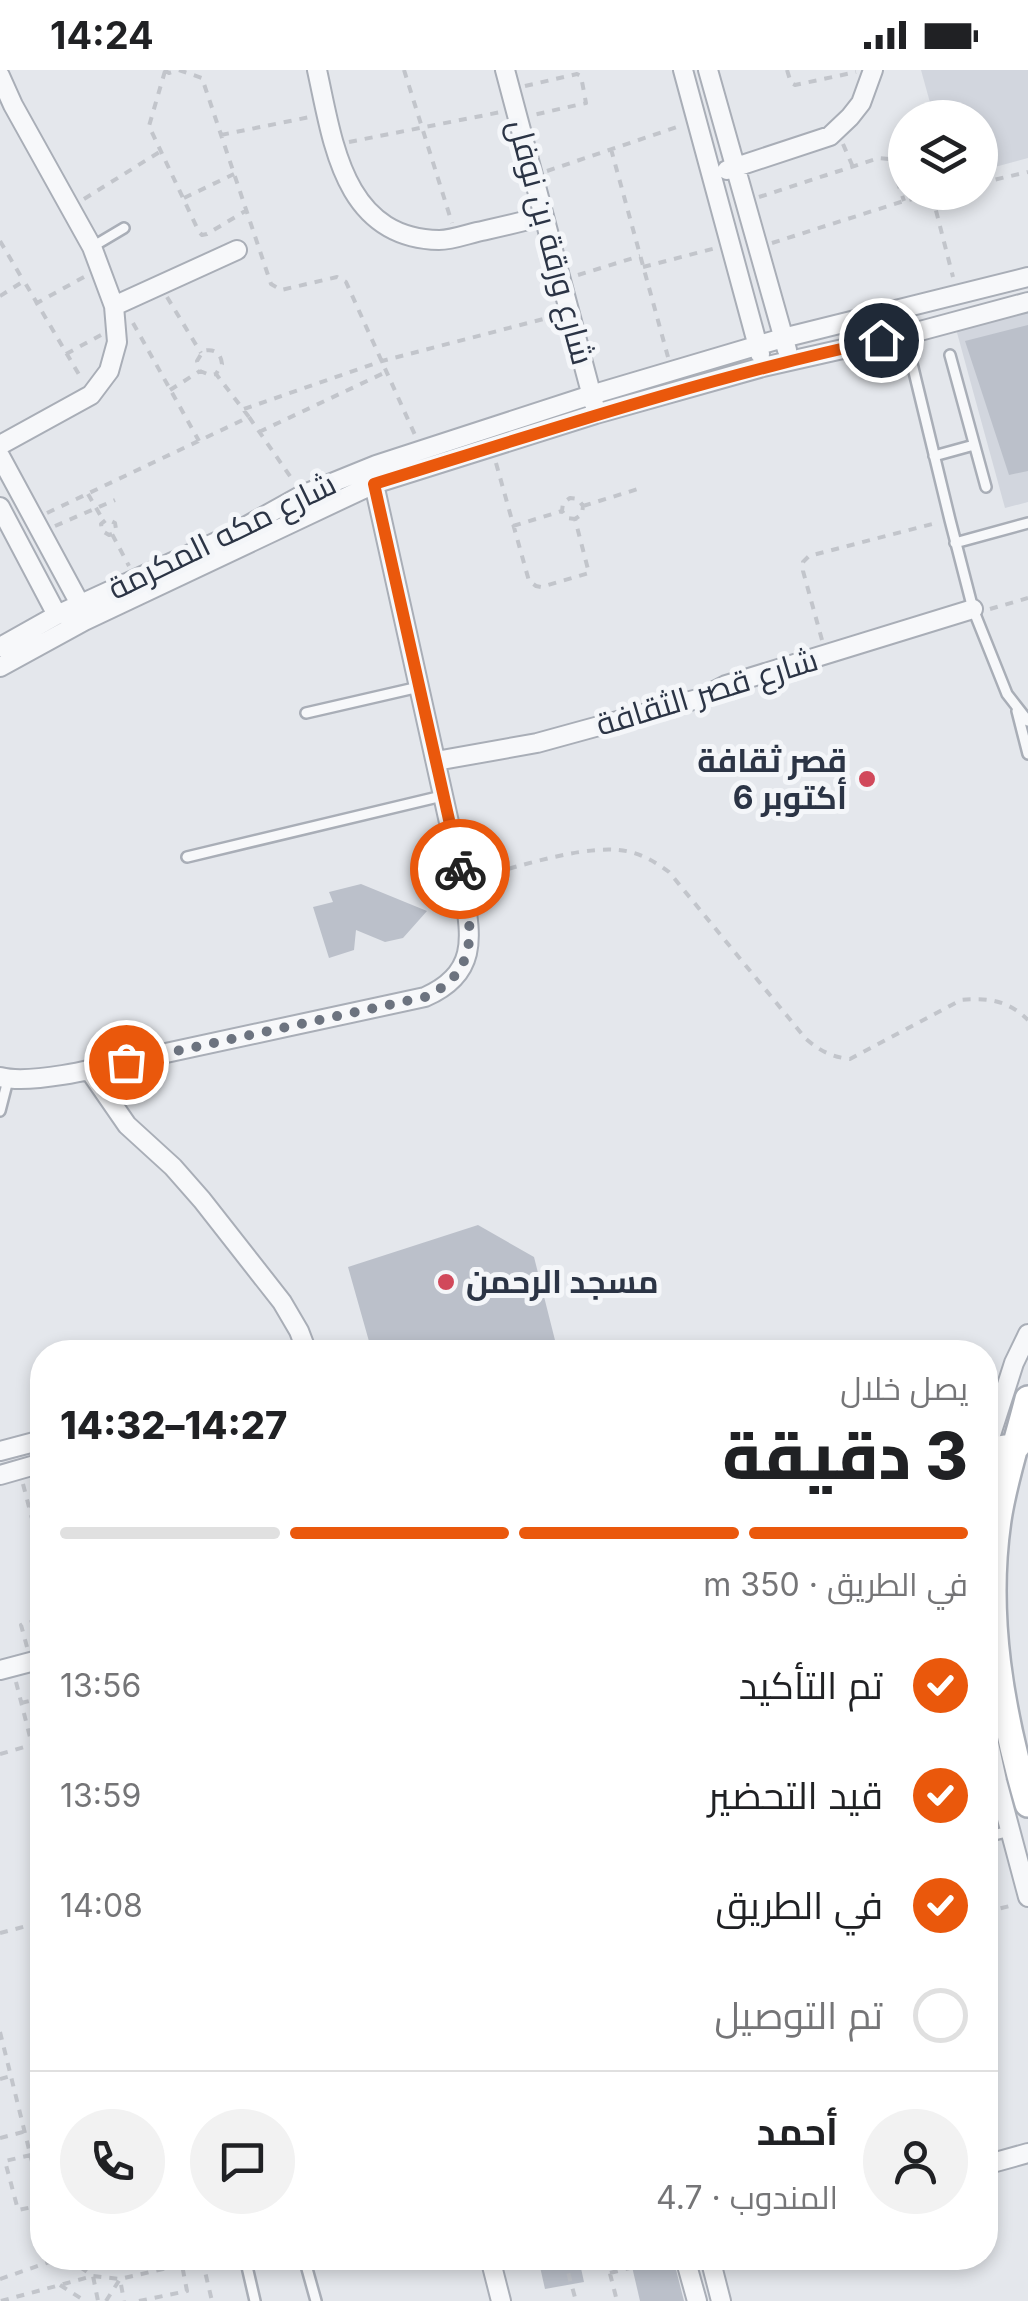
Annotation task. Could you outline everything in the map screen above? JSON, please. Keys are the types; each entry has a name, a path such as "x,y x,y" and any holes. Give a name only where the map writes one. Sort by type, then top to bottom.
{"street":[{"path":"317,70 340,166 351,190 368,211 390,227 416,237 442,240 544,216"},
{"name":"شارع ورقة بن نوفل","path":"505,70 596,414"},
{"path":"683,70 763,367"},
{"path":"708,70 790,360"},
{"path":"712,175 830,136 861,103 870,70"},
{"path":"0,76 92,246 117,304 117,342 109,371 91,395 0,445"},
{"path":"117,304 237,250"},
{"name":"شارع مكه المكرمة","path":"0,647 57,614 225,538 302,495 376,464 783,338 1028,277"},
{"name":"شارع مكه المكرمة","path":"0,667 84,621 374,484 596,414 763,367 1028,302"},
{"path":"0,456 80,604"},
{"path":"4,1078 89,1070 425,997 442,990 466,961 470,943 462,881 374,484"},
{"path":"0,507 57,614"},
{"name":"شارع قصر الثقافة","path":"436,761 537,743 701,698 726,684 974,611"},
{"path":"89,1070 126,1125 173,1167 282,1302 303,1340"},
{"path":"998,1412 1028,1334"},
{"path":"998,1517 1028,1399"},
{"path":"0,1452 30,1443"},
{"path":"998,1449 1016,1446"},
{"path":"0,1475 30,1467"},
{"path":"998,1654 1028,1900"},
{"path":"998,1790 1018,1814"},
{"path":"998,2161 1028,2153"},
{"path":"493,2270 501,2301"},
{"path":"688,2270 697,2301"},
{"path":"713,2270 721,2301"}],"lane":[{"path":"92,246 124,228"},
{"path":"899,310 974,611 1007,694 1028,721"},
{"path":"950,355 986,487"},
{"path":"934,456 974,444"},
{"path":"955,543 1028,523"},
{"path":"306,713 419,686"},
{"path":"1016,708 1028,754"},
{"path":"187,857 444,796"},
{"path":"0,1111 4,1078"},
{"path":"247,2270 255,2301"},
{"path":"307,2270 316,2301"}],"path":[{"path":"247,210 202,235 150,126 164,70 179,70 202,78 247,210 271,284 281,290 337,277 346,282 421,449"},
{"path":"404,70 456,237"},
{"path":"786,70 795,85 870,70"},
{"path":"334,144 586,103 581,76 577,74 510,90"},
{"path":"221,135 327,114"},
{"path":"533,176 697,120"},
{"path":"837,130 852,167"},
{"path":"611,149 672,371"},
{"path":"71,206 162,150"},
{"path":"745,201 879,158 888,159"},
{"path":"998,180 1028,172"},
{"path":"184,198 234,174"},
{"path":"758,248 888,206"},
{"path":"936,210 957,295"},
{"path":"0,241 91,395"},
{"path":"643,267 731,243"},
{"path":"561,280 640,256"},
{"path":"36,304 100,268"},
{"path":"0,296 24,281"},
{"path":"160,285 201,353"},
{"path":"117,304 199,441"},
{"path":"244,409 382,361 570,312"},
{"path":"66,354 116,327"},
{"path":"208,350 219,354 222,364 216,374 210,376 200,371 196,360 201,353 208,350"},
{"path":"170,390 200,371"},
{"path":"259,432 388,372"},
{"path":"216,374 302,495"},
{"path":"38,526 88,494 250,417"},
{"path":"492,448 529,582 541,587 588,573 575,519"},
{"path":"583,506 638,488"},
{"path":"88,494 104,521"},
{"path":"570,498 578,499 583,506 582,514 575,519 567,518 562,511 563,503 570,498"},
{"path":"38,526 115,500"},
{"path":"514,526 562,511"},
{"path":"110,519 115,523 112,534 100,528 104,521 110,519"},
{"path":"825,654 803,562 809,556 950,520"},
{"path":"112,534 136,580"},
{"path":"974,611 1028,598"},
{"path":"462,881 593,849 624,850 652,860 669,872 806,1039 838,1058 850,1059 961,1000 1000,1001 1028,1020"},
{"path":"20,1470 30,1510"},
{"path":"30,1623 21,1626 30,1646"},
{"path":"6,1669 30,1737"},
{"path":"21,1703 30,1701"},
{"path":"0,1754 30,1746"},
{"path":"998,1908 1028,1900"},
{"path":"0,1933 30,1925"},
{"path":"0,2034 30,2151"},
{"path":"0,2079 11,2076"},
{"path":"0,2138 30,2130"},
{"path":"30,2155 4,2161 18,2210 30,2206"},
{"path":"0,2279 30,2269"},
{"path":"84,2270 94,2276 98,2301"},
{"path":"0,2301 94,2276 120,2278 155,2270"},
{"path":"139,2301 187,2291 183,2270"},
{"path":"204,2270 212,2301"},
{"path":"567,2270 576,2301"},
{"path":"609,2270 617,2301"},
{"path":"610,2273 622,2270"},
{"path":"106,2301 120,2278"},
{"path":"120,2278 124,2301"},
{"path":"60,2285 85,2301"}],"shaded area":[{"path":"921,70 1028,70 1028,158 998,166 998,100 929,100"},
{"path":"1028,313 1028,502 1005,508 956,329"}],"building":[{"path":"1028,325 1028,471 1009,475 965,341"},
{"path":"361,884 427,911 403,938 385,942 356,930 354,950 329,958 313,907 333,902 329,892"},
{"name":"مسجد الرحمن","path":"478,1225 534,1257 555,1340 369,1340 348,1267"},
{"path":"541,2270 581,2270 584,2282 545,2289"},
{"path":"633,2270 676,2270 684,2301 640,2301"}],"way so far":[{"path":"126,1062 425,997 442,990 466,961 470,943 460,869"}],"place":[{"name":"قصر ثقافة 6 أكتوبر","path":"867,779"},
{"name":"مسجد الرحمن","path":"446,1282"}],"route":[{"path":"460,869 374,484 596,414 790,360 881,340"}]}
